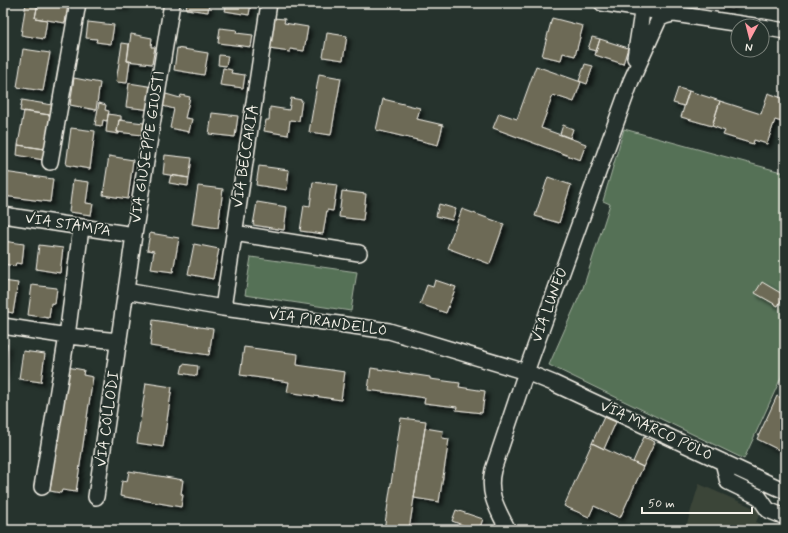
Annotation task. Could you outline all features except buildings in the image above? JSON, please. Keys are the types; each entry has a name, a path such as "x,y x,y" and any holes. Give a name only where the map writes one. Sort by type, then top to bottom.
{"street":[{"path":"50,162 78,3"},
{"name":"VIA GIUSEPPE GIUSTI","path":"126,291 172,3"},
{"name":"VIA BECCARIA","path":"223,308 269,3"},
{"path":"602,3 730,22"},
{"name":"VIA LUNEO","path":"631,81 642,9"},
{"name":"VIA LUNEO","path":"508,530 493,498 491,491 492,477 526,372 631,81 658,21 661,18 673,14"},
{"path":"770,28 785,31"},
{"name":"VIA STAMPA","path":"3,215 134,235"},
{"path":"42,487 67,336 81,228"},
{"path":"234,234 359,253"},
{"name":"VIA PIRANDELLO","path":"126,291 223,308 389,331 526,372"},
{"name":"VIA COLLODI","path":"96,497 126,291"},
{"path":"3,326 67,336 119,341"},
{"name":"VIA MARCO POLO","path":"526,372 553,382 785,491"},
{"path":"723,462 728,482 759,497 768,510 785,517"}],"shaded area":[{"path":"699,484 761,511 756,522 772,530 685,530"}],"green space":[{"path":"624,129 785,173 785,369 744,459 549,365 583,288 610,204 603,201"},
{"path":"251,257 357,272 351,311 245,295"}]}
